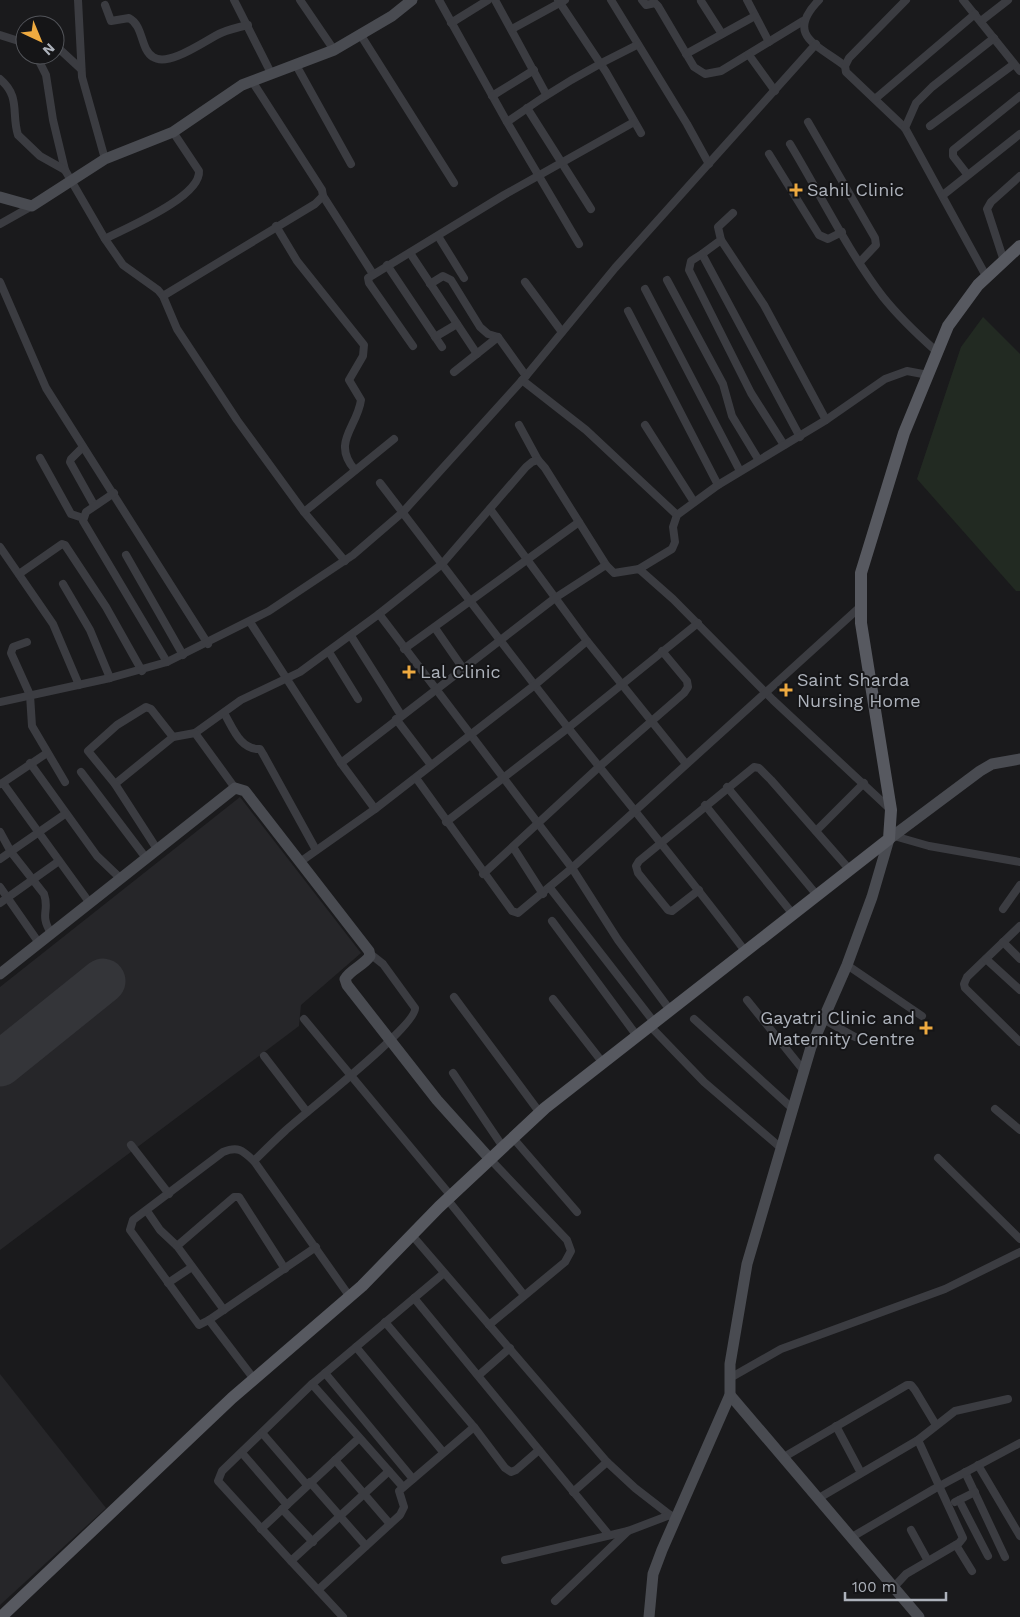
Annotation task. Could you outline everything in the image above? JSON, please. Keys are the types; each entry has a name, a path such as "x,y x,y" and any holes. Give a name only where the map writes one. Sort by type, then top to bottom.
{"main road":[{"path":"1,1617 135,1488 254,1379 350,1297 411,1234 540,1113 816,894 891,837 891,810 871,694 860,607 861,573 904,433 928,376 936,351 948,326 986,276 1020,246"}],"street":[{"path":"78,0 81,69 105,159"},
{"path":"234,0 271,73"},
{"path":"300,0 334,50"},
{"path":"0,224 32,206 69,175 173,132 252,81 334,50 392,16 412,0"},
{"path":"439,0 492,96 579,244"},
{"path":"452,23 488,0"},
{"path":"495,0 546,94"},
{"path":"611,0 687,124 708,164"},
{"path":"642,0 646,5 655,3 658,6 694,67 705,74 721,71 803,21 819,0"},
{"path":"747,0 769,42"},
{"path":"845,66 849,58 906,0"},
{"path":"963,0 1020,71"},
{"path":"981,21 1008,0"},
{"path":"512,29 561,1 600,63 640,133"},
{"path":"701,1 722,34"},
{"path":"105,5 111,21 129,18 134,22 148,52 154,58 159,59 185,52 219,34 248,25"},
{"path":"875,98 975,14"},
{"path":"686,54 755,16"},
{"path":"803,21 803,28 806,34 845,66 849,77 875,98 905,128 986,276"},
{"path":"360,34 454,183"},
{"path":"0,35 15,40"},
{"path":"905,128 916,104 932,87 994,38"},
{"path":"0,702 142,671 167,662 208,644 250,622 345,561 402,512 524,378 622,261 816,44"},
{"path":"507,122 546,94 600,63 637,45"},
{"path":"65,54 81,69"},
{"path":"749,55 775,91"},
{"path":"930,126 1014,64"},
{"path":"41,65 46,75 53,120 69,175 105,239 123,265 158,290 163,296 177,329 237,420 304,512 345,561"},
{"path":"296,65 351,164"},
{"path":"492,96 534,70"},
{"path":"0,80 11,91 14,98 18,135 40,156 69,175"},
{"path":"252,81 374,274"},
{"path":"966,174 953,156 953,150 1020,96"},
{"path":"528,108 591,209"},
{"path":"413,346 369,283 368,278 388,264 410,253 504,195 634,122"},
{"path":"808,122 875,238 876,245 860,262"},
{"path":"105,239 180,199 196,183 199,172 173,132"},
{"path":"943,195 966,174 1020,134"},
{"path":"790,144 882,296 916,333 936,351"},
{"path":"770,154 819,235 826,239 842,232"},
{"path":"1004,261 987,209 991,202 1020,176"},
{"path":"163,296 315,204 323,196"},
{"path":"0,197 32,206"},
{"path":"733,213 718,227 721,240 764,305 826,420"},
{"path":"276,226 297,261 364,345 363,356 349,380 361,400 345,448 345,458 355,470"},
{"path":"438,236 464,278"},
{"path":"721,240 691,261 689,270 751,394 784,445"},
{"path":"410,253 477,354"},
{"path":"702,254 800,437"},
{"path":"388,264 442,347"},
{"path":"430,284 443,276 451,280 480,327 488,334 498,337 524,378 586,430 677,515"},
{"path":"667,280 723,384 732,416 758,460"},
{"path":"0,282 33,353 42,380 208,644"},
{"path":"525,282 562,332"},
{"path":"645,289 740,471"},
{"path":"628,311 718,485"},
{"path":"435,337 457,324"},
{"path":"454,372 498,337"},
{"path":"519,425 538,460 580,522 606,565 614,572 639,569 672,550 675,542 673,527 677,515 740,471 800,437 896,374 906,371 928,376"},
{"path":"645,425 694,502"},
{"path":"304,512 394,439"},
{"path":"83,447 71,458 70,462 94,505"},
{"path":"40,458 71,514 83,518 167,662"},
{"path":"115,784 173,737 195,733 241,700 286,680 351,636 442,564 526,467 538,460"},
{"path":"380,483 568,728 634,811 662,842 745,951"},
{"path":"83,518 86,512 94,505 114,493"},
{"path":"490,509 620,684 686,764"},
{"path":"404,649 580,522"},
{"path":"19,574 62,544 65,545 106,607 142,671"},
{"path":"0,547 53,624 79,685"},
{"path":"126,555 183,655"},
{"path":"341,763 462,667 555,598 606,565"},
{"path":"639,569 698,623 766,692 891,810"},
{"path":"63,584 90,630 110,678"},
{"path":"416,778 483,874 512,911 518,913 550,888 860,607"},
{"path":"379,614 434,689 539,823 572,868 618,940 670,1010"},
{"path":"250,622 341,763 375,809"},
{"path":"446,822 568,728 620,684 698,623"},
{"path":"435,628 462,667"},
{"path":"351,636 398,717 431,765"},
{"path":"300,862 416,778 536,684 587,641"},
{"path":"27,642 13,647 11,653 30,695 32,726 64,782"},
{"path":"483,874 600,766 653,722 688,687 684,678 662,651"},
{"path":"329,652 358,699"},
{"path":"157,849 115,784 88,751 117,725 148,707 173,737"},
{"path":"224,713 244,745 249,749 260,749 316,850"},
{"path":"195,733 235,788 245,791 369,953 383,964 416,1011 390,1041 254,1160"},
{"path":"47,753 2,784 90,902"},
{"path":"649,1617 654,1574 672,1517 730,1395 730,1364 747,1264 792,1109 823,1019 847,965 872,897 884,853 891,837 980,771 992,764 1020,759"},
{"path":"30,763 97,856 120,878"},
{"path":"699,890 672,911 668,910 638,873 636,866 639,861 754,766 759,768 849,869"},
{"path":"81,772 146,858"},
{"path":"816,831 864,784"},
{"path":"727,787 816,894"},
{"path":"0,974 235,788"},
{"path":"706,805 792,914"},
{"path":"0,859 65,814"},
{"path":"0,832 11,852 33,879 46,900 44,920 51,933"},
{"path":"891,837 929,846 1020,862"},
{"path":"512,847 543,894"},
{"path":"3,900 60,861"},
{"path":"1002,909 1020,886"},
{"path":"0,888 3,900 39,943"},
{"path":"550,888 652,1024 704,1082 781,1148"},
{"path":"552,921 637,1036"},
{"path":"1019,928 965,980 965,988 1020,1042"},
{"path":"1003,942 1020,959"},
{"path":"369,953 366,961 348,974 345,979 390,1041 490,1160 567,1240 571,1251 565,1262 489,1325"},
{"path":"986,959 1020,990"},
{"path":"847,965 922,1016"},
{"path":"454,997 540,1113"},
{"path":"553,999 603,1064"},
{"path":"747,1000 804,1071"},
{"path":"304,1019 352,1075 524,1295"},
{"path":"694,1019 792,1109"},
{"path":"823,1019 855,1037"},
{"path":"264,1056 307,1112"},
{"path":"453,1073 503,1147"},
{"path":"995,1109 1020,1130"},
{"path":"513,1138 577,1212"},
{"path":"131,1145 169,1194"},
{"path":"316,1247 209,1320 198,1325 130,1230 133,1220 223,1152 234,1148 242,1150 254,1160 316,1247 350,1297"},
{"path":"938,1158 1020,1239"},
{"path":"177,1246 234,1197 239,1197 285,1269"},
{"path":"147,1211 160,1230 177,1246 224,1310"},
{"path":"411,1234 608,1462 628,1482 672,1517"},
{"path":"730,1378 781,1348 945,1289 1020,1252"},
{"path":"168,1283 192,1267"},
{"path":"343,1617 218,1481 222,1471 263,1434 312,1384 444,1272"},
{"path":"414,1298 609,1535"},
{"path":"209,1320 254,1379"},
{"path":"385,1322 474,1426 505,1468 511,1472 516,1470 539,1450"},
{"path":"356,1347 443,1452"},
{"path":"479,1375 510,1348"},
{"path":"325,1373 413,1479"},
{"path":"312,1384 404,1487"},
{"path":"784,1457 903,1387 911,1385 936,1425"},
{"path":"730,1395 919,1617"},
{"path":"818,1498 918,1440 948,1415 962,1408 1008,1398"},
{"path":"318,1590 400,1515 404,1507 399,1491 474,1426"},
{"path":"836,1426 861,1473"},
{"path":"263,1434 309,1484 342,1516 366,1546"},
{"path":"261,1529 359,1438"},
{"path":"894,1587 901,1578 963,1538 918,1440"},
{"path":"852,1537 940,1485 1020,1443"},
{"path":"242,1453 313,1542"},
{"path":"335,1460 390,1524"},
{"path":"573,1492 608,1462"},
{"path":"978,1465 1020,1536"},
{"path":"291,1561 389,1472"},
{"path":"966,1472 1005,1558"},
{"path":"949,1505 975,1492"},
{"path":"958,1500 988,1556"},
{"path":"506,1560 628,1531 672,1517"},
{"path":"911,1530 928,1561"},
{"path":"555,1601 628,1531"},
{"path":"956,1544 972,1571"}],"shaded area":[{"path":"983,317 1020,354 1020,591 1016,591 917,479 961,347"},
{"path":"240,797 361,953 301,1005 299,1026 0,1250 0,987"},
{"path":"0,1374 106,1508 0,1605"}],"runway":[{"path":"0,1064 103,981"}],"place":[{"name":"Sahil Clinic","path":"796,190"},
{"name":"Lal Clinic","path":"409,672"},
{"name":"Saint Sharda Nursing Home","path":"786,690"},
{"name":"Gayatri Clinic and Maternity Centre","path":"926,1028"}]}
